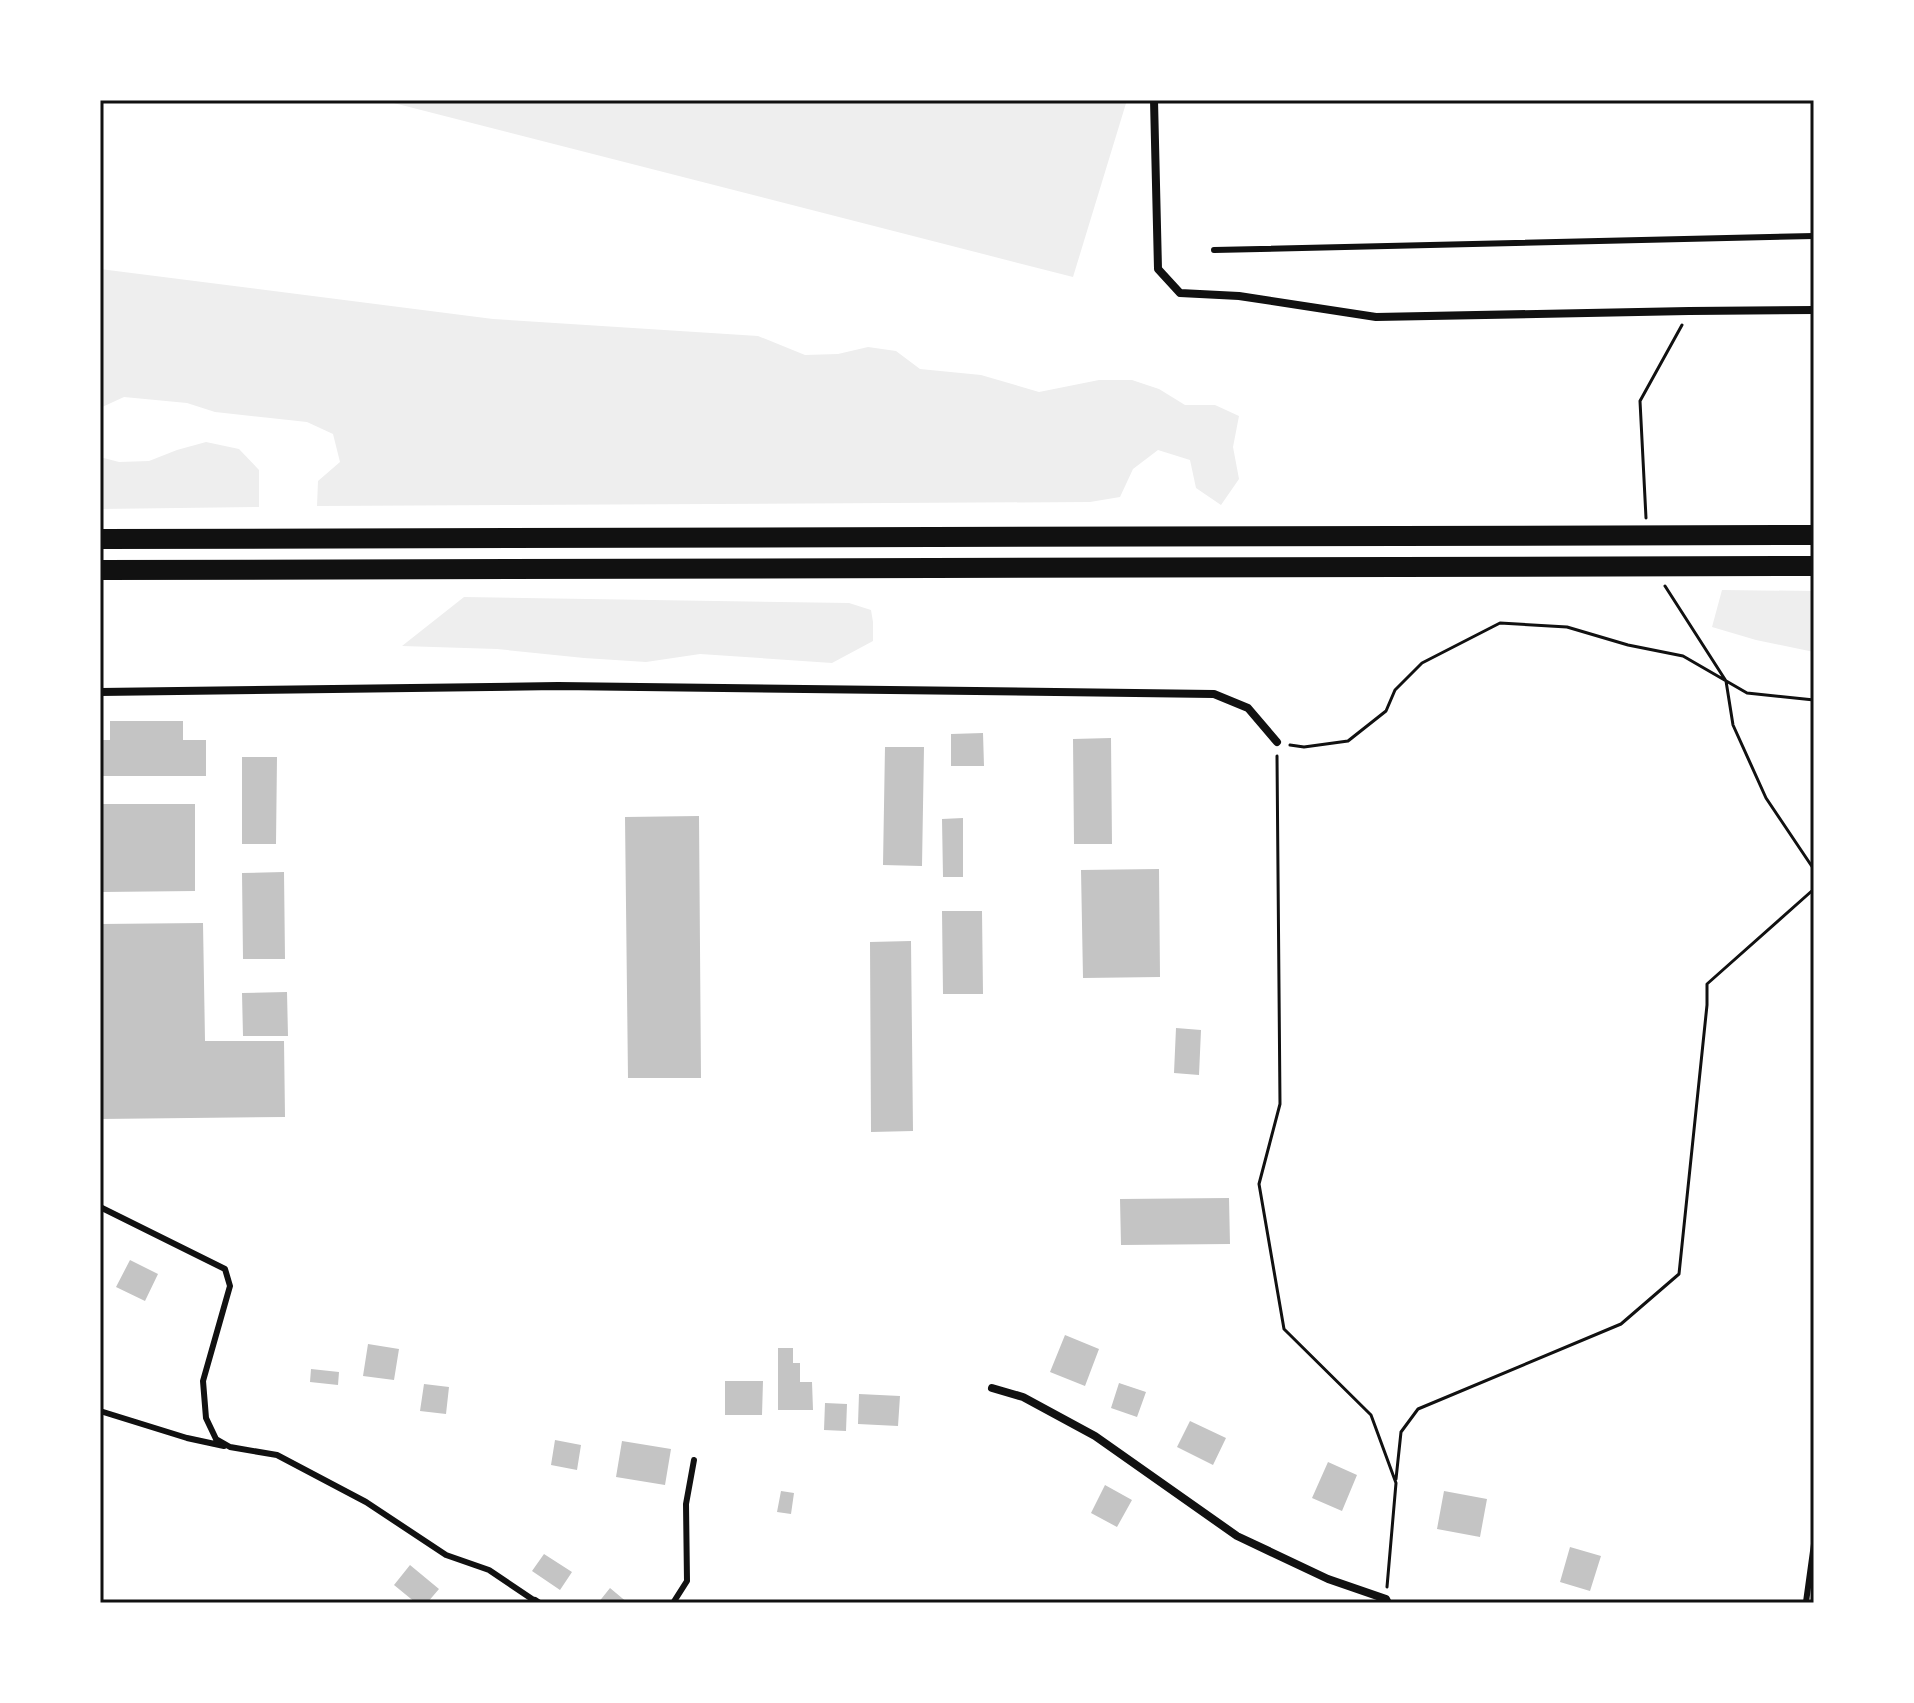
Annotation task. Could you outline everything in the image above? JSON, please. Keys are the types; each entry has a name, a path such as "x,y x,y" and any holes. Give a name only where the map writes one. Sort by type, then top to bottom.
{"highway":[{"path":"100,539 1814,535"},
{"path":"100,570 1814,566"}],"street":[{"path":"1154,100 1158,269 1180,293 1239,296 1376,317 1814,310"},
{"path":"100,692 558,686 1214,694 1248,708 1277,742"},
{"path":"992,1388 1023,1397 1095,1436 1237,1536 1328,1579 1387,1601"}],"lane":[{"path":"1214,250 1814,236"},
{"path":"100,1207 225,1269 230,1286 203,1381 206,1418 216,1439 230,1447"},
{"path":"100,1411 187,1438 277,1455 366,1502 446,1555 489,1570 536,1602"},
{"path":"673,1603 687,1581 686,1504 694,1460"},
{"path":"1806,1602 1814,1544"}],"path":[{"path":"1647,518 1640,401 1689,311"},
{"path":"1662,580 1726,681 1733,725 1766,798 1813,868 1814,877"},
{"path":"1396,1483 1371,1415 1284,1329 1259,1184 1280,1104 1277,742 1304,747 1348,741 1386,711 1395,690 1422,663 1500,623 1567,627 1628,645 1683,656 1747,693 1814,700"},
{"path":"1387,1601 1401,1432 1418,1409 1621,1324 1679,1274 1707,984 1814,889"}],"shaded area":[{"path":"382,100 1127,100 1073,277"},
{"path":"100,269 493,319 758,336 805,355 838,354 868,347 896,351 920,369 981,375 1039,392 1099,380 1132,380 1159,389 1185,405 1215,405 1239,416 1233,447 1239,479 1221,505 1196,488 1190,460 1158,450 1133,469 1120,497 1090,502 317,506 318,481 340,462 333,434 307,422 215,412 187,403 124,397 100,408"},
{"path":"206,442 239,449 259,470 259,507 100,509 100,457 119,462 149,461"},
{"path":"1722,590 1814,591 1814,652 1712,627"},
{"path":"464,597 849,603 871,610 873,641 832,663 700,654 646,662 497,649 402,646"}],"building":[{"path":"110,721 183,721 183,740 206,740 206,776 100,776 100,740 110,740"},
{"path":"983,733 984,766 951,766 951,734"},
{"path":"1111,738 1112,844 1074,844 1073,739"},
{"path":"885,747 924,747 922,866 883,865"},
{"path":"242,757 277,757 276,844 242,844"},
{"path":"101,804 195,804 195,891 102,892"},
{"path":"699,816 701,1078 628,1078 625,817"},
{"path":"963,818 963,877 943,877 942,819"},
{"path":"1159,869 1160,977 1083,978 1081,870"},
{"path":"284,872 285,959 243,959 242,873"},
{"path":"942,911 982,911 983,994 943,994"},
{"path":"203,923 205,1041 284,1041 285,1117 100,1119 100,924"},
{"path":"911,941 913,1131 871,1132 870,942"},
{"path":"287,992 288,1036 243,1036 242,993"},
{"path":"1176,1028 1201,1030 1199,1075 1174,1073"},
{"path":"1229,1198 1230,1244 1121,1245 1120,1199"},
{"path":"130,1260 158,1274 145,1301 116,1287"},
{"path":"1065,1335 1099,1349 1085,1386 1050,1372"},
{"path":"368,1344 399,1349 394,1380 363,1376"},
{"path":"778,1348 793,1348 793,1363 800,1363 800,1382 812,1382 813,1410 778,1410"},
{"path":"311,1369 339,1372 338,1385 310,1382"},
{"path":"725,1381 763,1381 762,1415 725,1415"},
{"path":"1119,1383 1146,1392 1137,1417 1111,1408"},
{"path":"424,1384 449,1387 446,1414 420,1411"},
{"path":"859,1394 900,1396 898,1426 858,1424"},
{"path":"825,1403 847,1404 846,1431 824,1430"},
{"path":"1190,1421 1226,1438 1213,1465 1177,1447"},
{"path":"555,1440 581,1445 577,1470 551,1465"},
{"path":"622,1441 671,1449 665,1485 616,1477"},
{"path":"1328,1462 1357,1475 1342,1511 1312,1498"},
{"path":"1105,1485 1132,1500 1117,1527 1091,1513"},
{"path":"781,1491 794,1493 791,1514 777,1512"},
{"path":"1444,1491 1487,1499 1480,1537 1437,1529"},
{"path":"1570,1547 1601,1556 1590,1591 1560,1582"},
{"path":"544,1554 572,1572 560,1590 532,1571"},
{"path":"410,1565 439,1589 427,1603 416,1603 394,1585"},
{"path":"610,1588 628,1603 598,1603"}]}
